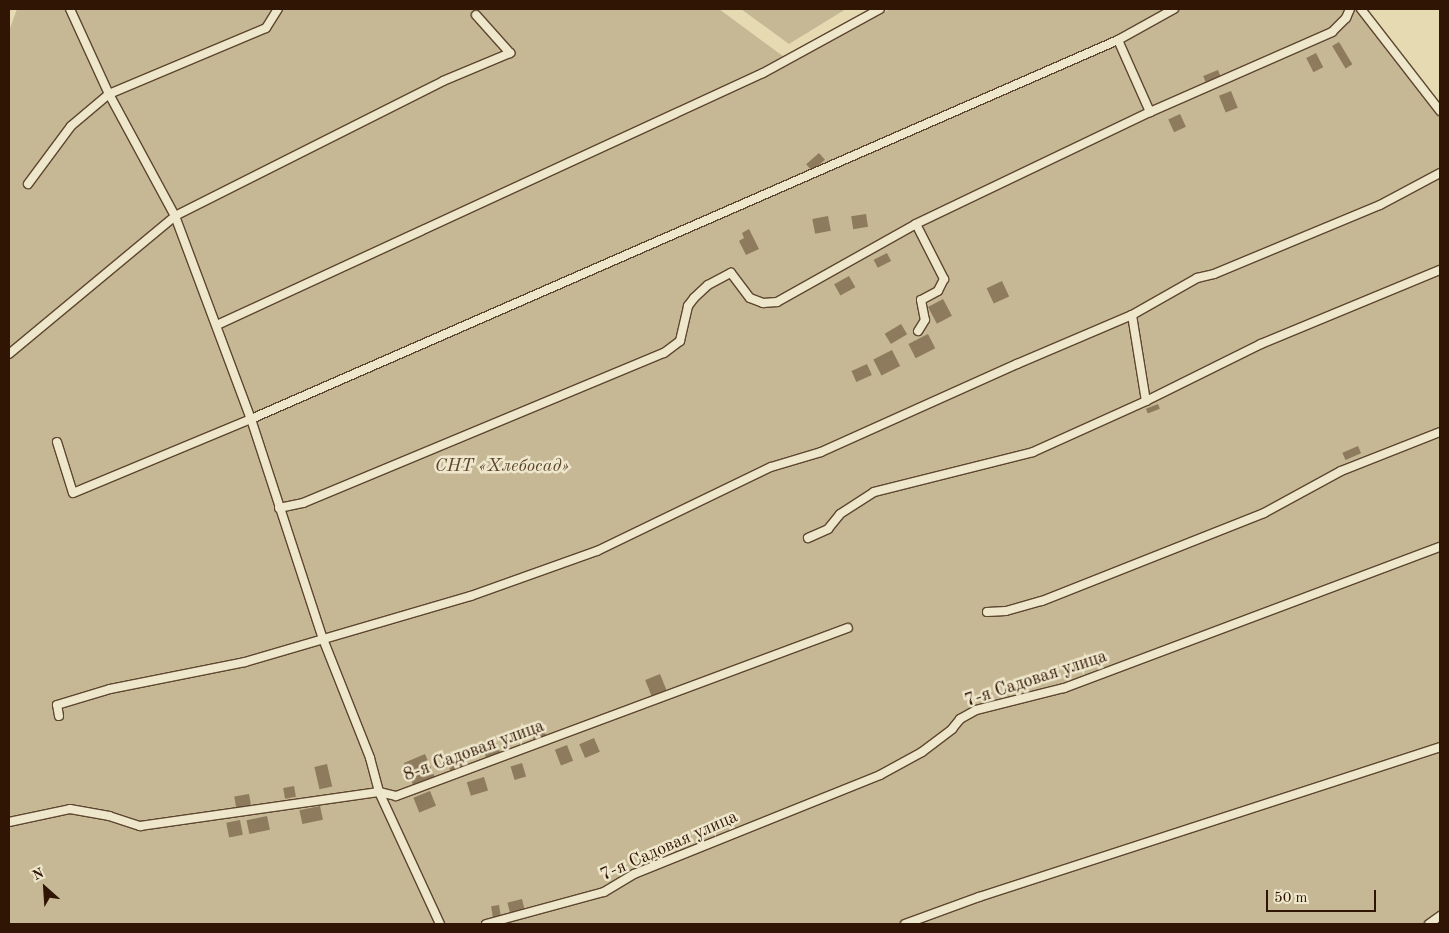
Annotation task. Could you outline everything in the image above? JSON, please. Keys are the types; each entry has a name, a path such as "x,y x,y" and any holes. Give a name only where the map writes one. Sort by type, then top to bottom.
{"lane":[{"path":"70,9 109,94 175,216 252,419 279,508 323,639 370,758 379,792 440,924"},
{"path":"28,184 70,126 109,94 266,28 278,9"},
{"path":"217,325 763,73 880,9"},
{"path":"57,442 73,493 252,419 1118,40 1174,9"},
{"path":"279,508 303,503 664,353 680,341 688,306 694,298 708,284 731,273 745,295 758,302 772,304 916,224 1150,112 1332,32 1346,18 1350,9"},
{"path":"1361,9 1440,110"},
{"path":"9,354 175,216 443,81 510,53 476,15"},
{"path":"1118,40 1150,112"},
{"path":"59,716 57,705 110,689 245,662 472,596 598,552 771,467 821,452 1017,364 1132,315 1197,278 1214,274 1380,205 1440,173"},
{"path":"916,224 944,279 938,290 922,300 925,320 918,331"},
{"path":"808,538 828,529 840,514 874,492 1033,452 1146,401 1261,344 1440,270"},
{"path":"1132,315 1146,401"},
{"path":"987,612 1006,611 1042,601 1264,513 1341,471 1440,432"},
{"name":"7-я Садовая улица","path":"486,924 604,892 634,874 880,775 922,752 952,729 960,719 976,710 1064,688 1440,547"},
{"name":"8-я Садовая улица","path":"9,822 70,809 108,816 140,826 379,792 396,796 848,628"},
{"path":"904,924 979,897 1440,747"},
{"path":"1429,924 1440,916"}],"green space":[{"name":"СНТ «Хлебосад»","path":"17,9 719,9 791,62 890,9 1357,9 1424,83 1440,109 1440,924 9,924 9,31"},
{"path":"741,9 846,9 789,44"}],"building":[{"path":"1339,42 1352,64 1346,68 1332,46"},
{"path":"1316,53 1323,67 1313,72 1306,58"},
{"path":"1218,70 1222,80 1207,86 1203,76"},
{"path":"1231,91 1238,108 1226,113 1219,96"},
{"path":"1180,114 1186,127 1174,132 1168,119"},
{"path":"819,153 825,160 812,171 806,164"},
{"path":"866,214 868,227 853,229 851,216"},
{"path":"828,216 831,231 815,234 812,219"},
{"path":"749,229 759,249 746,255 739,241 744,238 742,233"},
{"path":"887,253 891,261 878,268 874,260"},
{"path":"849,276 855,287 840,296 834,284"},
{"path":"1002,281 1009,296 994,304 987,288"},
{"path":"943,299 952,316 937,324 928,307"},
{"path":"901,324 907,334 891,344 885,334"},
{"path":"928,334 935,348 916,358 908,344"},
{"path":"892,350 900,366 881,376 873,360"},
{"path":"867,364 872,375 856,382 851,371"},
{"path":"1158,404 1160,409 1148,414 1146,409"},
{"path":"1358,446 1361,453 1345,460 1342,453"},
{"path":"660,674 667,691 652,697 645,680"},
{"path":"541,721 547,738 535,742 529,725"},
{"path":"594,738 600,752 585,758 579,744"},
{"path":"497,743 501,755 487,760 483,748"},
{"path":"567,745 573,761 561,766 555,750"},
{"path":"425,754 435,778 414,787 404,763"},
{"path":"462,756 465,767 450,771 448,760"},
{"path":"522,763 526,776 515,780 511,767"},
{"path":"327,764 332,786 320,789 314,767"},
{"path":"484,777 488,790 471,796 467,782"},
{"path":"294,786 296,797 285,799 283,788"},
{"path":"430,791 436,806 419,813 413,798"},
{"path":"249,794 251,805 236,807 234,797"},
{"path":"320,806 323,820 302,824 299,810"},
{"path":"267,816 270,830 249,834 246,820"},
{"path":"240,820 243,835 229,837 226,823"},
{"path":"522,899 525,911 510,914 507,903"},
{"path":"499,905 501,918 493,919 491,906"}]}
